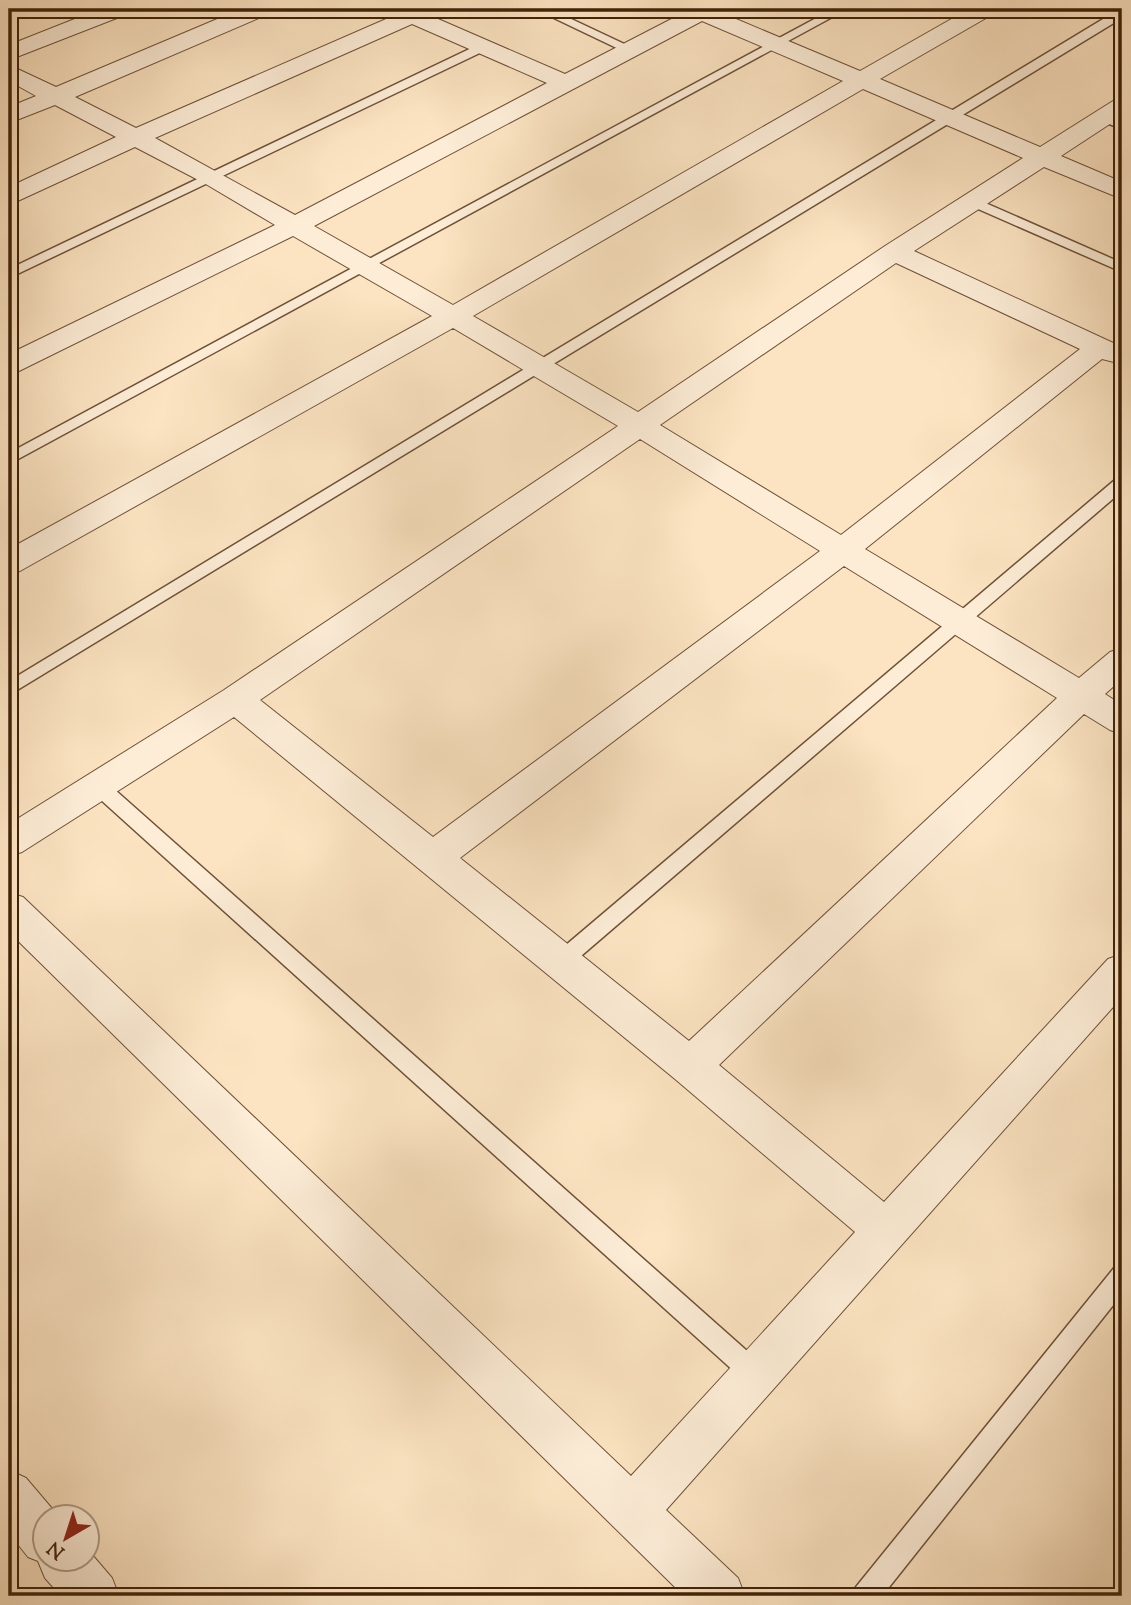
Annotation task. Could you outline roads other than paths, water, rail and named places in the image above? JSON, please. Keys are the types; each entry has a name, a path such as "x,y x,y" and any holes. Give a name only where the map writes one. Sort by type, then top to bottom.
{"street":[{"path":"9,53 119,9"},
{"path":"9,116 260,9"},
{"path":"9,563 454,316 985,9"},
{"path":"9,365 294,226 701,10 1122,191"},
{"path":"9,197 404,12 566,83"},
{"path":"9,72 213,178 366,268 540,365 1122,721"},
{"path":"9,842 236,699 894,252 1042,157 1116,116"},
{"path":"433,858 1111,352 894,252"},
{"path":"690,1066 1122,660"},
{"path":"236,699 690,1066 885,1230"},
{"path":"9,908 720,1596"},
{"path":"633,1510 1122,970"},
{"path":"9,1495 32,1522"},
{"path":"76,1574 94,1596"}],"lane":[{"path":"541,9 629,49"},
{"path":"9,460 841,9"},
{"path":"9,688 1122,13"},
{"path":"9,274 482,47"},
{"path":"974,202 1122,268"},
{"path":"560,962 1122,483"},
{"path":"98,786 755,1374"},
{"path":"865,1596 1122,1276"}]}
